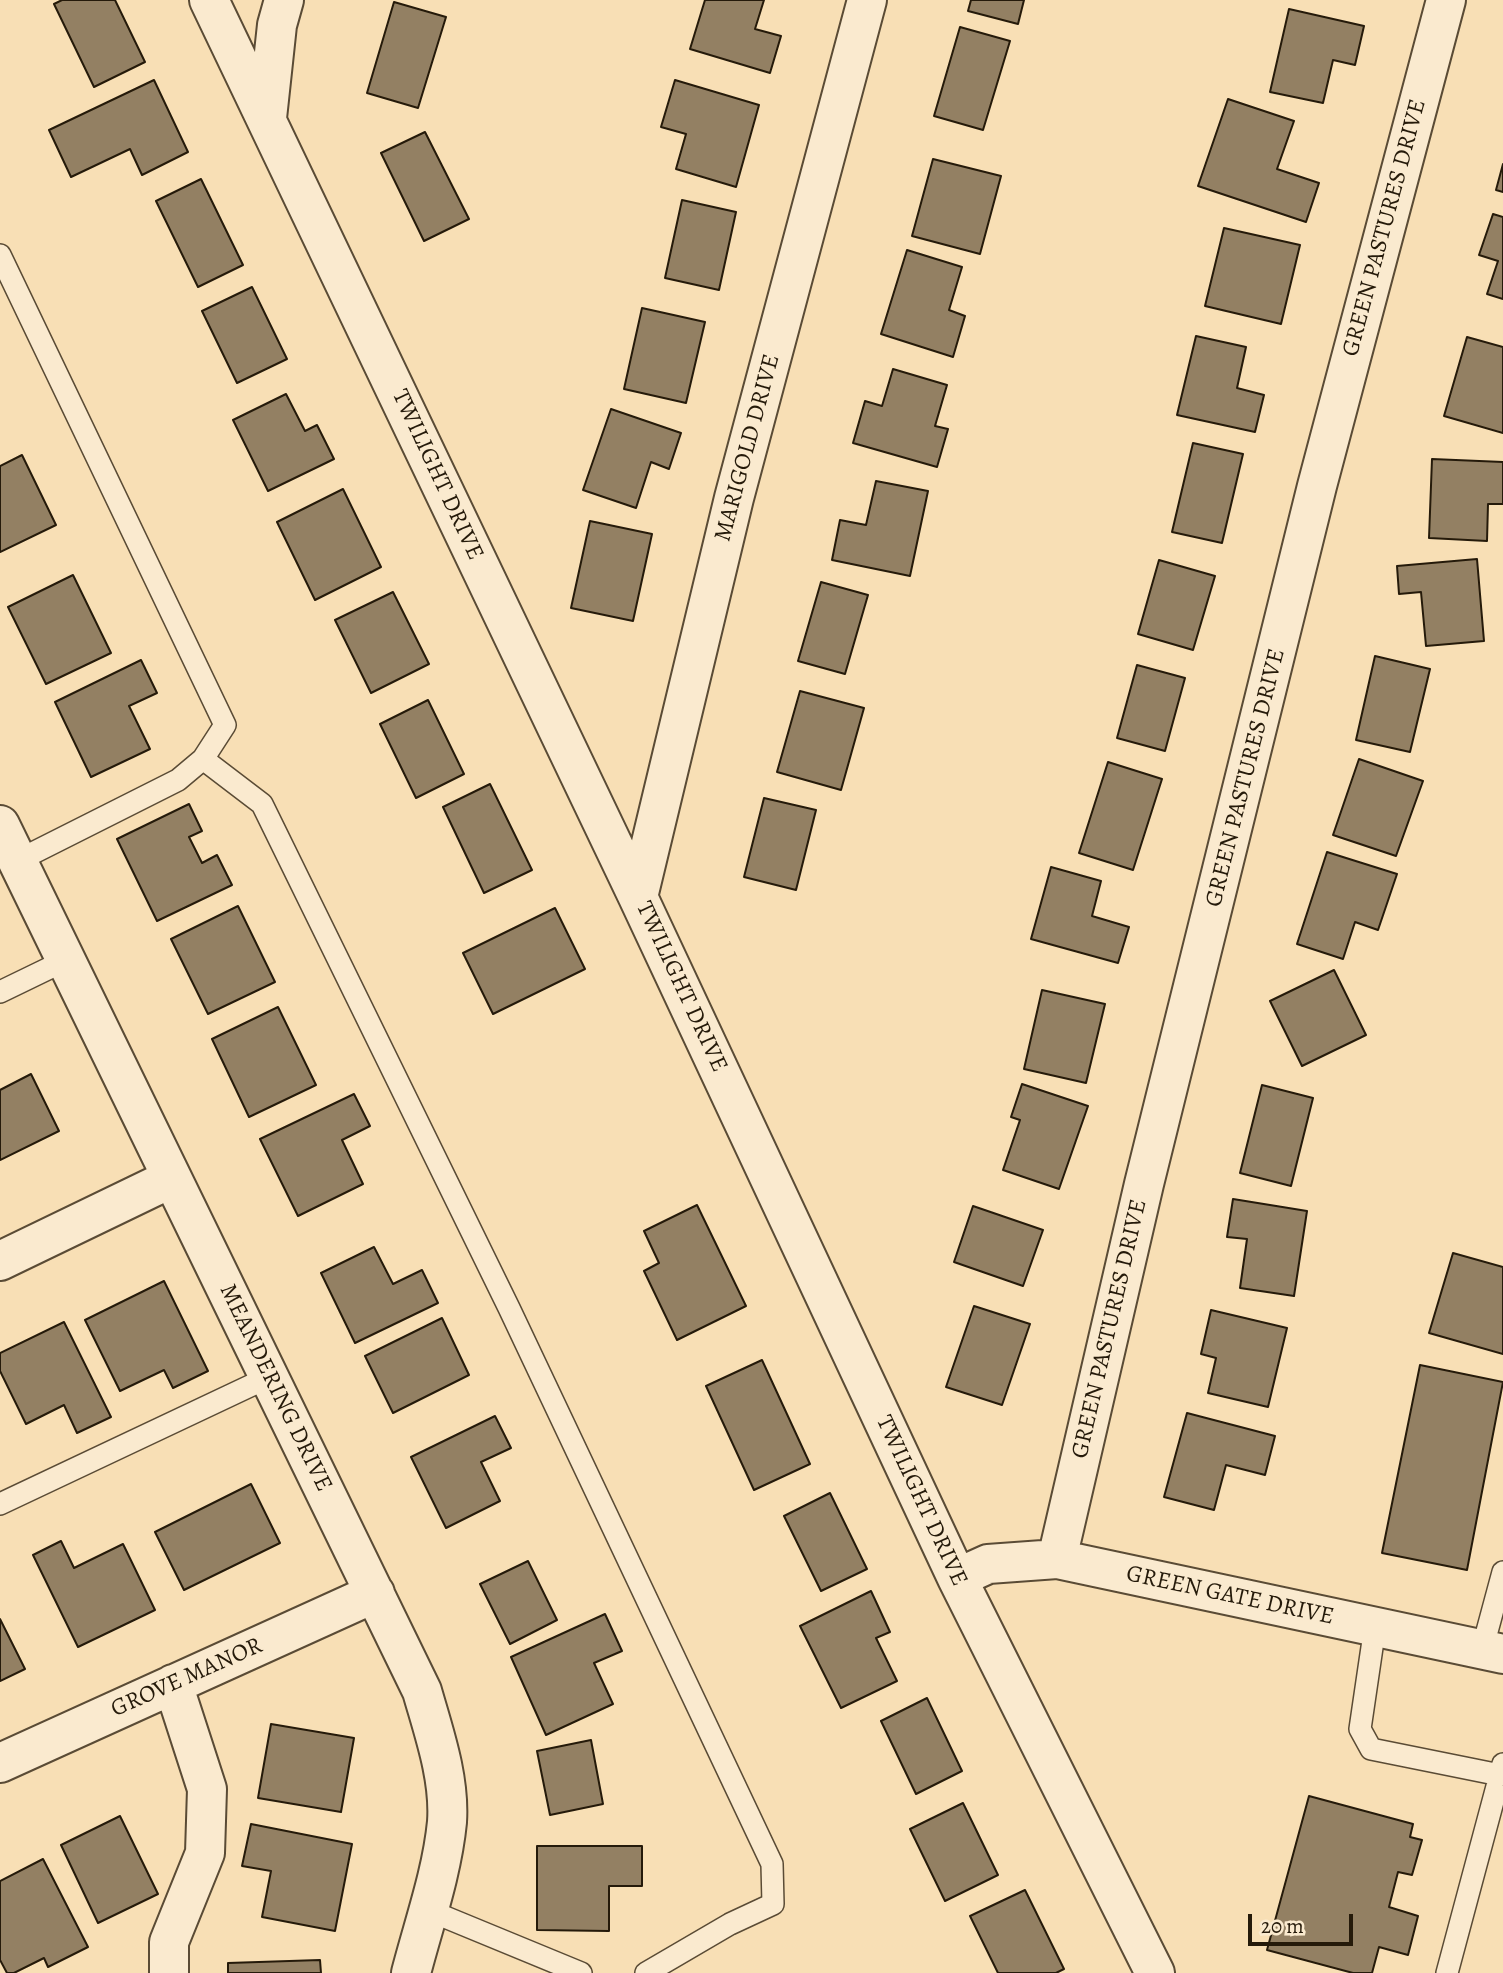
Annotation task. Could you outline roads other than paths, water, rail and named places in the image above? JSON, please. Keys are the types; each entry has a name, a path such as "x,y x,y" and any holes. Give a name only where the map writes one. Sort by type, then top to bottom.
{"street":[{"name":"TWILIGHT DRIVE","path":"209,0 639,897 957,1578 1155,1973"},
{"path":"267,118 277,25 284,0"},
{"name":"MARIGOLD DRIVE","path":"639,897 734,498 867,0"},
{"name":"GREEN PASTURES DRIVE","path":"1056,1559 1144,1184 1317,486 1446,0"},
{"name":"MEANDERING DRIVE","path":"0,825 422,1691 441,1756 447,1819 440,1864 411,1973"},
{"path":"0,1261 172,1178"},
{"name":"GREEN GATE DRIVE","path":"957,1578 988,1564 1056,1559 1492,1652"},
{"name":"GROVE MANOR","path":"0,1763 375,1593"},
{"path":"169,1973 169,1941 205,1853 207,1789 173,1684"}],"lane":[{"path":"0,255 225,725 203,759 178,780 17,861"},
{"path":"203,759 262,804 509,1308 772,1864 773,1904 730,1924 646,1973"},
{"path":"0,992 66,960"},
{"path":"0,1504 269,1377"},
{"path":"1492,1652 1503,1572"},
{"path":"1375,1627 1360,1729 1371,1749 1502,1770 1447,1973"},
{"path":"428,1910 581,1973"}]}
